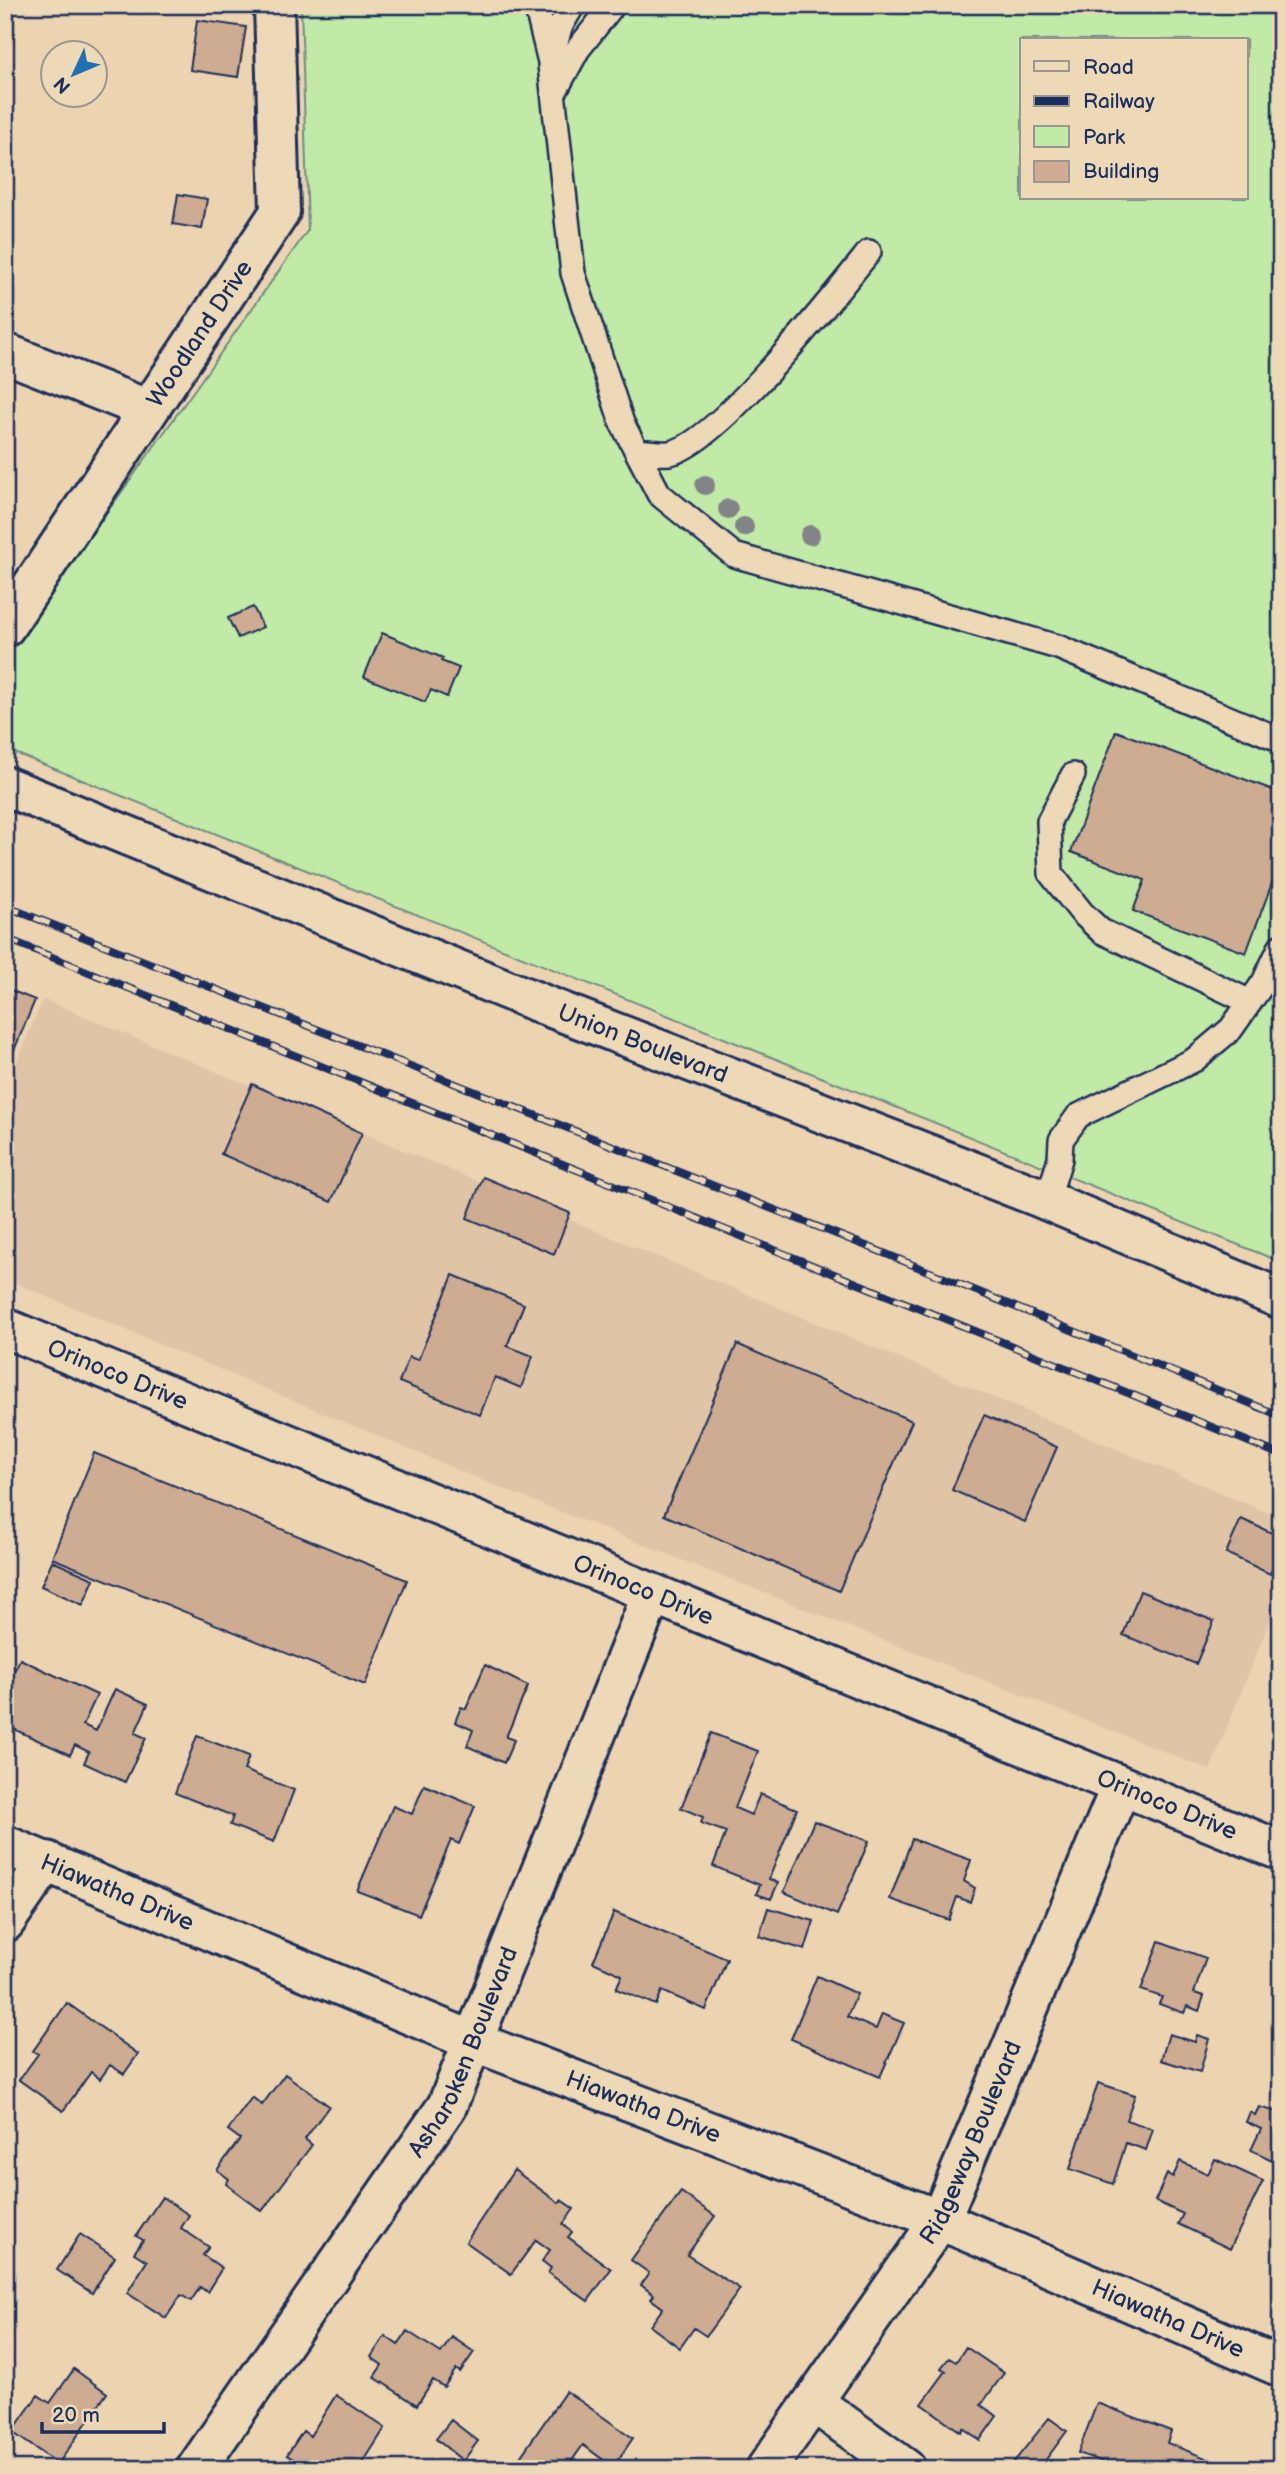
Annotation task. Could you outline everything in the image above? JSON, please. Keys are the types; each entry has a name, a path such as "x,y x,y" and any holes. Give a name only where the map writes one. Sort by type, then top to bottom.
{"street":[{"name":"Woodland Drive","path":"5,627 147,409 281,212 274,5"},
{"path":"5,353 147,409"},
{"name":"Union Boulevard","path":"5,786 552,1008 1047,1201 1281,1299"},
{"name":"Orinoco Drive","path":"5,1328 1281,1851"},
{"name":"Asharoken Boulevard","path":"195,2469 447,2106 475,2042 652,1594"},
{"name":"Ridgeway Boulevard","path":"766,2469 940,2220 1121,1786"},
{"name":"Hiawatha Drive","path":"5,1845 475,2042 940,2220 1281,2367"},
{"path":"5,1922 47,1861"},
{"path":"813,2402 906,2469"}],"lane":[{"path":"536,5 554,93 573,273 622,423 659,494 734,555 1058,647 1281,740"},
{"path":"550,65 559,27 573,5"},
{"path":"554,93 578,49 613,5"},
{"path":"636,451 670,453 695,442 793,347 869,252"},
{"path":"1073,775 1049,821 1051,874 1082,913 1101,931 1250,1002"},
{"path":"1047,1201 1060,1159 1061,1140 1078,1116 1194,1060 1231,1029 1264,982 1281,946"}],"shaded area":[{"path":"43,999 1281,1518 1281,1593 1210,1770 498,1487 5,1279 5,1090"}],"green space":[{"path":"301,5 1281,5 1281,1262 5,749 5,656 308,230"}],"building":[{"path":"197,20 246,27 238,77 190,70"},
{"path":"178,194 207,199 202,229 173,224"},
{"path":"253,607 263,627 238,638 228,618"},
{"path":"382,633 443,658 441,661 459,668 447,697 431,690 425,702 364,677"},
{"path":"1116,731 1281,793 1281,859 1246,953 1133,911 1145,880 1071,852"},
{"path":"5,988 35,1000 5,1072"},
{"path":"252,1084 362,1133 331,1202 221,1154"},
{"path":"483,1177 570,1213 554,1254 467,1218"},
{"path":"453,1275 524,1304 507,1346 533,1356 521,1388 495,1377 480,1415 399,1382 409,1357 418,1360"},
{"path":"737,1344 912,1421 839,1591 664,1515"},
{"path":"984,1415 1057,1447 1025,1522 952,1490"},
{"path":"94,1453 407,1580 365,1685 52,1558"},
{"path":"1241,1519 1281,1537 1281,1551 1270,1574 1226,1553"},
{"path":"52,1561 94,1579 83,1605 41,1586"},
{"path":"1140,1591 1214,1621 1196,1664 1123,1635"},
{"path":"20,1659 97,1695 83,1725 96,1731 115,1689 148,1704 135,1733 146,1738 125,1782 84,1763 89,1752 75,1745 70,1755 5,1725 5,1690"},
{"path":"485,1665 528,1686 506,1737 514,1740 504,1763 467,1746 473,1730 455,1722 461,1707 466,1709"},
{"path":"711,1733 758,1751 735,1808 751,1815 760,1794 797,1809 769,1879 778,1883 771,1899 756,1894 760,1885 713,1866 726,1832 701,1823 703,1817 681,1808"},
{"path":"197,1736 249,1756 244,1770 294,1790 274,1842 230,1825 233,1816 175,1793"},
{"path":"424,1785 475,1806 459,1844 451,1840 419,1915 357,1891 393,1806 412,1814"},
{"path":"814,1821 869,1841 837,1915 784,1892"},
{"path":"912,1839 971,1860 964,1881 975,1888 970,1902 957,1897 949,1920 890,1899"},
{"path":"768,1908 814,1921 805,1950 759,1936"},
{"path":"614,1912 727,1959 706,2010 662,1991 656,2005 616,1989 622,1975 593,1962"},
{"path":"1159,1941 1206,1958 1194,1993 1204,1996 1199,2011 1187,2006 1184,2013 1159,2004 1162,1997 1141,1990"},
{"path":"817,1976 857,1994 847,2017 876,2029 882,2014 904,2023 880,2077 791,2039"},
{"path":"67,2003 138,2054 124,2074 110,2065 100,2079 91,2072 63,2111 19,2080 38,2054 33,2051"},
{"path":"1169,2034 1195,2042 1197,2035 1209,2039 1200,2072 1161,2060"},
{"path":"285,2074 329,2106 305,2139 312,2145 262,2211 226,2184 229,2179 217,2170 240,2139 228,2130 252,2097 262,2105"},
{"path":"1098,2083 1135,2095 1126,2120 1153,2129 1146,2150 1126,2143 1113,2184 1070,2169"},
{"path":"1259,2107 1281,2113 1281,2164 1251,2150 1261,2129 1246,2122 1250,2112 1255,2115"},
{"path":"1215,2159 1263,2181 1230,2249 1178,2224 1183,2214 1155,2201 1167,2174 1173,2177 1180,2161 1208,2174"},
{"path":"514,2170 559,2203 561,2200 574,2209 563,2224 572,2232 568,2237 611,2269 588,2301 548,2273 551,2268 542,2261 550,2250 536,2240 511,2274 466,2242"},
{"path":"681,2192 715,2216 687,2255 740,2289 706,2336 694,2328 680,2348 650,2326 663,2308 651,2299 654,2295 641,2285 649,2273 631,2260"},
{"path":"162,2197 189,2215 181,2228 209,2247 203,2255 222,2268 207,2292 200,2287 191,2301 181,2295 166,2318 127,2293 147,2261 134,2253 143,2240 136,2236"},
{"path":"80,2234 115,2257 92,2293 57,2270"},
{"path":"407,2331 441,2353 452,2337 474,2352 460,2372 456,2369 444,2387 433,2380 417,2405 374,2377 382,2365 371,2357 385,2336 398,2345"},
{"path":"966,2347 1004,2373 981,2405 997,2416 980,2440 963,2428 961,2432 922,2404 946,2371 941,2368 949,2358 956,2362"},
{"path":"74,2369 107,2393 58,2464 12,2432 38,2395 50,2403"},
{"path":"566,2391 633,2438 613,2467 583,2445 566,2469 512,2469"},
{"path":"336,2395 385,2428 359,2469 308,2469 287,2455 303,2431 310,2436"},
{"path":"1097,2403 1171,2431 1167,2443 1211,2460 1208,2469 1122,2469 1078,2453"},
{"path":"1049,2418 1067,2431 1039,2469 1010,2467"},
{"path":"451,2420 478,2441 463,2461 436,2439"}],"railway":[{"path":"5,906 874,1249 1281,1416"},
{"path":"5,938 1281,1455"}]}
